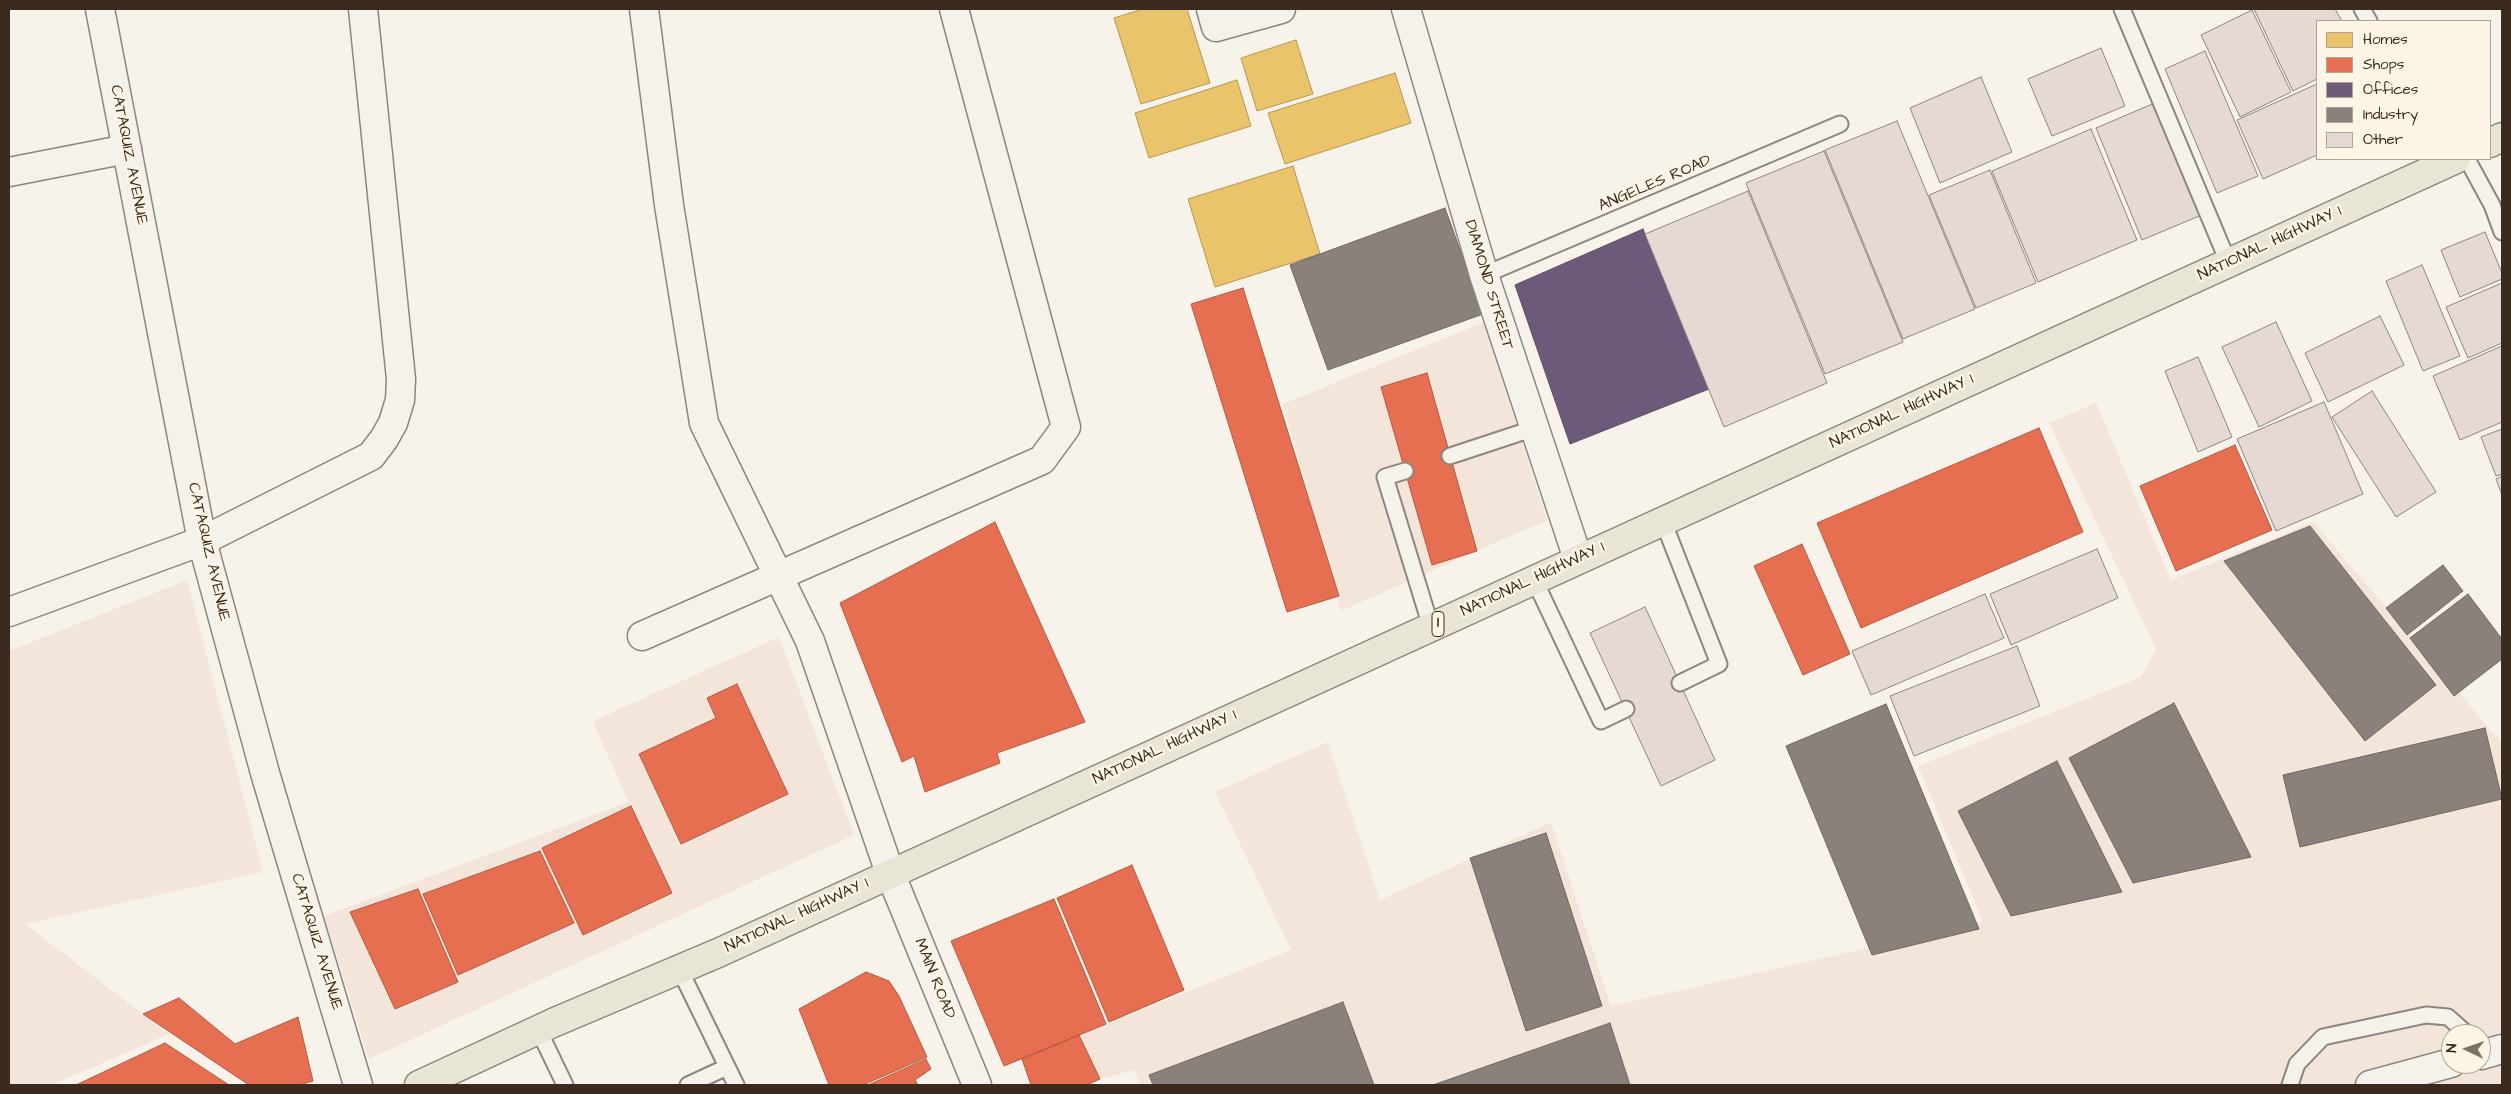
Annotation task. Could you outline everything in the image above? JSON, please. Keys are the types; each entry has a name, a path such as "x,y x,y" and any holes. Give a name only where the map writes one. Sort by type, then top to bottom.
{"highway":[{"name":"NATIONAL HIGHWAY 1","path":"419,1085 678,968 718,953 1534,579 2228,264 2450,160"}],"street":[{"name":"CATAQUIZ AVENUE","path":"100,9 202,541 265,774 358,1085"},
{"path":"9,612 202,541 371,456 384,439 397,408 401,379 364,9"},
{"name":"MAIN ROAD","path":"644,9 669,206 704,423 776,576 810,641 890,873 977,1085"},
{"path":"642,636 1042,460 1066,427 954,9"},
{"path":"1214,18 1281,9"},
{"name":"DIAMOND STREET","path":"1406,9 1484,275 1578,559"},
{"path":"9,172 127,149"},
{"path":"2370,1085 2441,1066"}],"lane":[{"path":"2122,9 2228,264"},
{"name":"ANGELES ROAD","path":"1484,275 1840,124"},
{"path":"2450,160 2492,205 2502,232"},
{"path":"1450,456 1534,428"},
{"path":"1405,471 1385,477 1431,627"},
{"path":"1663,521 1719,664 1680,683"},
{"path":"1534,579 1601,721 1626,709"},
{"path":"678,968 736,1085"},
{"path":"2290,1085 2297,1064 2323,1037 2426,1015 2448,1017 2456,1024"},
{"path":"539,1031 565,1085"},
{"path":"688,1085 726,1067"}],"shaded area":[{"path":"1484,322 1547,520 1341,611 1283,404"},
{"path":"2096,403 2171,580 2313,522 2502,743 2502,1085 1140,1085 1135,1070 1100,1079 1079,1035 1291,950 1215,792 1328,742 1380,900 1551,822 1611,1006 1983,922 1918,766 2141,677 2156,649 2049,423"},
{"path":"187,580 263,872 25,924 169,1034 52,1085 9,1085 9,651"},
{"path":"779,637 854,835 369,1059 324,916 628,802 593,721"}],"building: Homes":[{"path":"1143,9 1187,9 1210,83 1141,104 1114,18"},
{"path":"1296,40 1313,94 1257,111 1241,58"},
{"path":"1395,73 1411,123 1285,164 1268,113"},
{"path":"1237,80 1251,126 1149,158 1135,113"},
{"path":"1293,166 1320,254 1215,287 1188,199"}],"building: Shops":[{"path":"1243,288 1339,596 1287,612 1191,304"},
{"path":"1427,373 1477,551 1432,565 1381,387"},
{"path":"2039,428 2083,532 1861,628 1817,523"},
{"path":"2235,445 2272,530 2176,571 2140,486"},
{"path":"995,522 1085,722 997,753 1000,763 925,792 914,756 902,762 840,603"},
{"path":"1802,544 1850,654 1803,675 1754,566"},
{"path":"737,684 788,794 681,844 639,754 716,718 707,698"},
{"path":"631,806 672,893 583,935 542,848"},
{"path":"540,851 574,923 458,975 423,894"},
{"path":"1132,865 1184,990 1109,1022 1057,898"},
{"path":"418,889 458,982 395,1009 350,912"},
{"path":"1054,899 1106,1024 1004,1066 951,941"},
{"path":"866,972 889,981 899,996 927,1057 863,1085 829,1085 799,1009"},
{"path":"179,998 235,1044 298,1017 313,1081 299,1085 249,1085 143,1014"},
{"path":"1079,1035 1100,1079 1087,1085 1031,1085 1022,1059"},
{"path":"165,1043 229,1085 76,1085"},
{"path":"926,1059 931,1069 915,1080 918,1085 868,1085"}],"building: Offices":[{"path":"1643,229 1709,389 1570,444 1515,285"}],"building: Industry":[{"path":"1445,208 1483,314 1328,370 1290,265"},
{"path":"2310,526 2436,685 2365,741 2224,561"},
{"path":"2443,565 2463,591 2407,635 2386,608"},
{"path":"2468,594 2502,639 2502,659 2454,696 2410,638"},
{"path":"2174,703 2251,857 2133,883 2069,758"},
{"path":"1886,704 1979,929 1872,955 1786,746"},
{"path":"2485,728 2502,799 2300,847 2283,775"},
{"path":"2057,761 2122,892 2011,916 1958,811"},
{"path":"1546,833 1602,1006 1526,1031 1470,858"},
{"path":"1343,1002 1374,1085 1153,1085 1149,1075"},
{"path":"1610,1023 1630,1085 1433,1085"}],"building: Other":[{"path":"2254,9 2335,9 2341,20 2316,20 2316,80 2293,91"},
{"path":"2252,10 2291,92 2240,117 2201,35"},
{"path":"2101,48 2125,106 2052,136 2028,79"},
{"path":"2205,51 2258,176 2217,193 2165,69"},
{"path":"1981,77 2012,152 1940,183 1910,108"},
{"path":"2316,84 2316,155 2263,179 2237,120"},
{"path":"2157,102 2204,214 2142,240 2096,128"},
{"path":"1897,121 1975,309 1903,339 1825,150"},
{"path":"2091,129 2137,240 2038,282 1992,171"},
{"path":"1824,151 1903,342 1825,374 1746,183"},
{"path":"1990,170 2036,283 1976,308 1929,195"},
{"path":"1748,191 1827,383 1724,427 1645,234"},
{"path":"2485,232 2502,273 2502,279 2460,297 2441,250"},
{"path":"2422,265 2460,356 2423,371 2386,281"},
{"path":"2502,283 2502,343 2468,358 2446,307"},
{"path":"2380,316 2404,365 2328,402 2305,353"},
{"path":"2276,322 2312,401 2259,427 2222,347"},
{"path":"2502,346 2502,422 2460,440 2433,376"},
{"path":"2198,357 2232,437 2198,452 2165,371"},
{"path":"2372,391 2436,492 2396,517 2332,417"},
{"path":"2324,402 2363,494 2276,531 2237,439"},
{"path":"2502,429 2502,474 2496,476 2481,437"},
{"path":"2502,476 2502,495 2496,479"},
{"path":"2097,549 2118,598 2011,645 1990,594"},
{"path":"1985,594 2004,638 1871,695 1852,651"},
{"path":"1645,607 1715,760 1661,786 1590,633"},
{"path":"2017,646 2040,706 1914,756 1890,696"}]}
